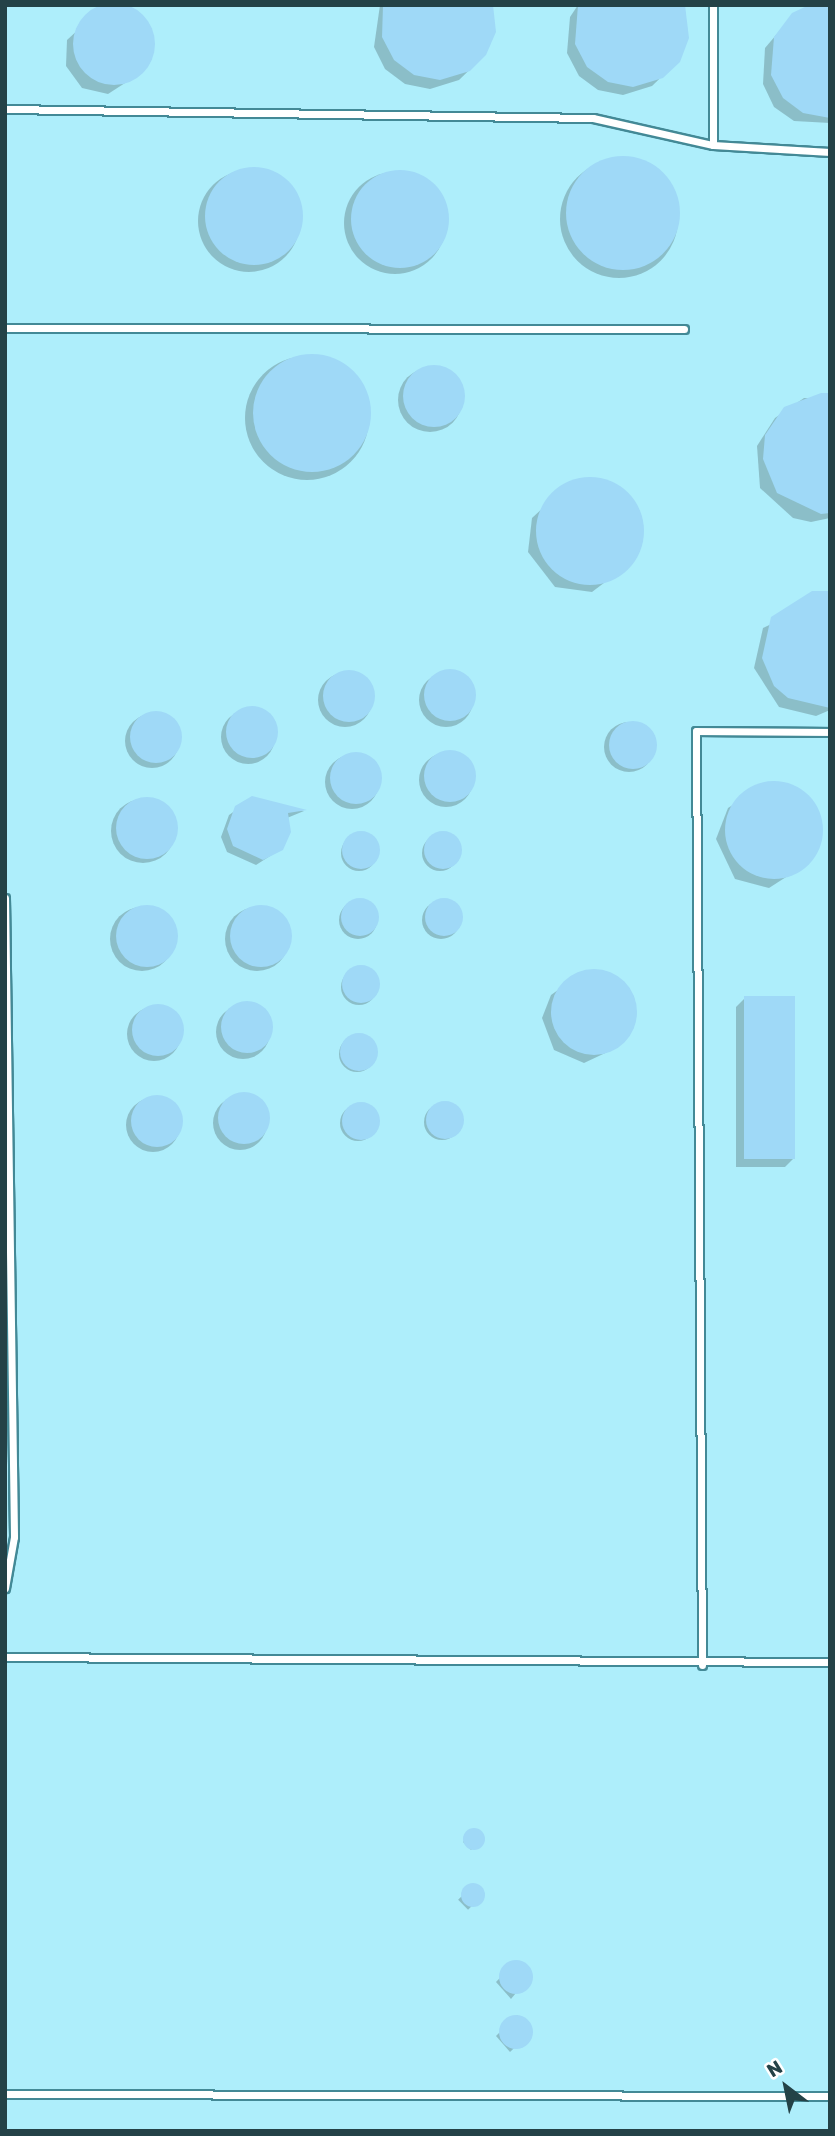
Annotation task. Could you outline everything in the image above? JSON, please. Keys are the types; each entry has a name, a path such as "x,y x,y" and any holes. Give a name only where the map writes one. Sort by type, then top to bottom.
{"lane":[{"path":"713,5 713,145"},
{"path":"5,108 593,118 713,145 830,152"},
{"path":"5,328 684,330"},
{"path":"702,1665 695,731 830,732"},
{"path":"5,898 14,1537 5,1588"},
{"path":"5,1657 702,1665 830,1662"},
{"path":"5,2094 830,2096"}],"shaded area":[{"path":"5,5 830,5 830,2131 5,2131"}],"building":[{"path":"114,3 130,6 143,15 152,28 155,44 152,60 143,73 130,82 114,85 98,82 85,73 76,60 73,44 76,28 85,15 98,6"},
{"path":"383,5 493,5 496,32 486,55 470,71 440,80 414,75 394,60 382,37"},
{"path":"578,5 685,5 689,38 680,62 663,78 633,87 608,82 587,67 575,44"},
{"path":"809,5 830,5 830,118 803,113 783,98 771,75 774,37 792,13"},
{"path":"623,156 645,160 664,172 676,191 680,213 676,235 664,254 645,266 623,270 601,266 582,254 570,235 566,213 570,191 582,172 601,160"},
{"path":"254,167 281,175 295,189 303,216 295,243 281,257 254,265 227,257 213,243 205,216 213,189 227,175"},
{"path":"400,170 427,178 441,192 449,219 441,246 427,260 400,268 373,260 359,246 351,219 359,192 373,178"},
{"path":"312,354 335,358 354,371 367,390 371,413 367,436 354,455 335,468 312,472 289,468 270,455 257,436 253,413 257,390 270,371 289,358"},
{"path":"434,365 446,367 456,374 463,384 463,408 456,418 446,425 434,427 422,425 412,418 405,408 403,396 405,384 412,374 422,367"},
{"path":"821,393 830,393 830,513 821,514 777,493 763,459 765,435 784,407"},
{"path":"590,477 611,481 628,493 640,510 644,531 640,552 628,569 611,581 590,585 569,581 552,569 540,552 536,531 540,510 552,493 569,481"},
{"path":"812,591 830,591 830,708 788,698 774,686 762,658 771,617"},
{"path":"450,669 469,676 476,695 469,714 450,721 431,714 424,695 431,676"},
{"path":"349,670 368,677 375,696 368,715 349,722 330,715 323,696 330,677"},
{"path":"252,706 271,713 278,732 271,751 252,758 233,751 226,732 233,713"},
{"path":"156,711 175,718 182,737 175,756 156,763 137,756 130,737 137,718"},
{"path":"633,721 650,728 657,745 650,762 633,769 616,762 609,745 616,728"},
{"path":"450,750 469,757 476,776 469,795 450,802 431,795 424,776 431,757"},
{"path":"356,752 375,759 382,778 375,797 356,804 337,797 330,778 337,759"},
{"path":"774,781 793,784 809,795 820,811 823,830 820,849 809,865 793,876 774,879 755,876 739,865 728,849 725,830 728,811 739,795 755,784"},
{"path":"252,796 307,810 288,813 291,832 283,850 263,860 233,846 227,829 235,806"},
{"path":"147,797 159,799 169,806 176,816 176,840 169,850 159,857 147,859 135,857 125,850 118,840 116,828 118,816 125,806 135,799"},
{"path":"361,831 375,836 380,850 375,864 361,869 347,864 342,850 347,836"},
{"path":"443,831 457,836 462,850 457,864 443,869 429,864 424,850 429,836"},
{"path":"360,898 374,903 379,917 374,931 360,936 346,931 341,917 346,903"},
{"path":"444,898 458,903 463,917 458,931 444,936 430,931 425,917 430,903"},
{"path":"147,905 159,907 169,914 176,924 176,948 169,958 159,965 147,967 135,965 125,958 118,948 116,936 118,924 125,914 135,907"},
{"path":"261,905 273,907 283,914 290,924 290,948 283,958 273,965 261,967 249,965 239,958 232,948 230,936 232,924 239,914 249,907"},
{"path":"361,965 375,970 380,984 375,998 361,1003 347,998 342,984 347,970"},
{"path":"594,969 610,973 624,982 633,996 637,1012 633,1028 624,1042 610,1051 594,1055 578,1051 564,1042 555,1028 551,1012 555,996 564,982 578,973"},
{"path":"744,996 795,996 795,1159 744,1159"},
{"path":"247,1001 266,1008 273,1027 266,1046 247,1053 228,1046 221,1027 228,1008"},
{"path":"158,1004 177,1011 184,1030 177,1049 158,1056 139,1049 132,1030 139,1011"},
{"path":"359,1033 373,1038 378,1052 373,1066 359,1071 345,1066 340,1052 345,1038"},
{"path":"244,1092 263,1099 270,1118 263,1137 244,1144 225,1137 218,1118 225,1099"},
{"path":"157,1095 176,1102 183,1121 176,1140 157,1147 138,1140 131,1121 138,1102"},
{"path":"445,1101 459,1106 464,1120 459,1134 445,1139 431,1134 426,1120 431,1106"},
{"path":"361,1102 375,1107 380,1121 375,1135 361,1140 347,1135 342,1121 347,1107"},
{"path":"474,1828 482,1831 485,1839 482,1847 474,1850 466,1847 463,1839 466,1831"},
{"path":"473,1883 484,1890 485,1895 478,1906 473,1907 462,1900 461,1895 468,1884"},
{"path":"516,1960 528,1965 533,1977 528,1989 516,1994 504,1989 499,1977 504,1965"},
{"path":"516,2015 528,2020 533,2032 528,2044 516,2049 504,2044 499,2032 504,2020"}]}
